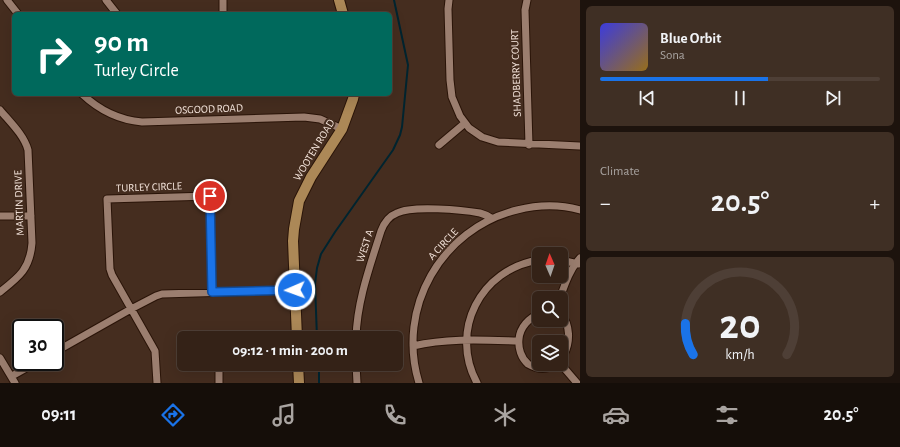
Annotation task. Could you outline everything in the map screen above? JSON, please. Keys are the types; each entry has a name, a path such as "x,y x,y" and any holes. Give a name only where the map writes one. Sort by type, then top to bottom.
{"street":[{"path":"7,0 16,12"},
{"path":"106,0 115,12"},
{"path":"223,0 223,12"},
{"path":"339,0 342,12"},
{"path":"449,0 450,80 452,97 457,111 465,123 475,133 490,140 507,144 580,146"},
{"name":"SHADBERRY COURT","path":"527,0 525,10 529,145"},
{"name":"OSGOOD ROAD","path":"84,96 102,110 132,121 142,122 304,117 320,119 342,129"},
{"name":"WOOTEN ROAD","path":"297,331 294,235 299,201 311,177 342,129 354,96"},
{"name":"MARTIN DRIVE","path":"0,110 26,145 31,216 31,252 28,264 19,276 0,292"},
{"path":"440,145 465,123"},
{"name":"TURLEY CIRCLE","path":"131,309 110,269 108,199 210,196 212,292"},
{"name":"A CIRCLE","path":"419,383 415,366 413,346 414,321 418,304 425,286 434,268 445,254 474,228 491,218 516,210 539,206 559,206 580,210"},
{"name":"WEST A","path":"357,331 359,306 363,290 381,231 384,224 391,216 396,213 409,210 440,209 481,213 491,218"},
{"path":"0,216 31,216"},
{"path":"568,261 578,262"},
{"path":"477,383 469,364 466,339 471,316 478,300 488,287 509,270 532,262"},
{"path":"562,291 568,275 578,262"},
{"path":"64,347 131,309 162,294 295,290"},
{"path":"131,309 155,351 157,383"},
{"path":"532,317 524,325 518,341 520,352 524,361 532,368"},
{"path":"568,320 575,325"},
{"path":"413,346 435,341 466,339 518,341"},
{"path":"0,358 15,383"},
{"path":"568,366 572,363"},
{"path":"12,376 21,371"},
{"path":"219,371 219,383"},
{"path":"298,371 299,383"},
{"path":"356,371 356,383"},
{"path":"540,371 550,373 558,371"},
{"path":"567,371 577,383"}],"waterway":[{"path":"317,331 315,284 321,254 393,150 402,127 408,65 394,0"},
{"path":"319,371 319,383"}],"route":[{"path":"210,196 212,292 295,290"}]}
